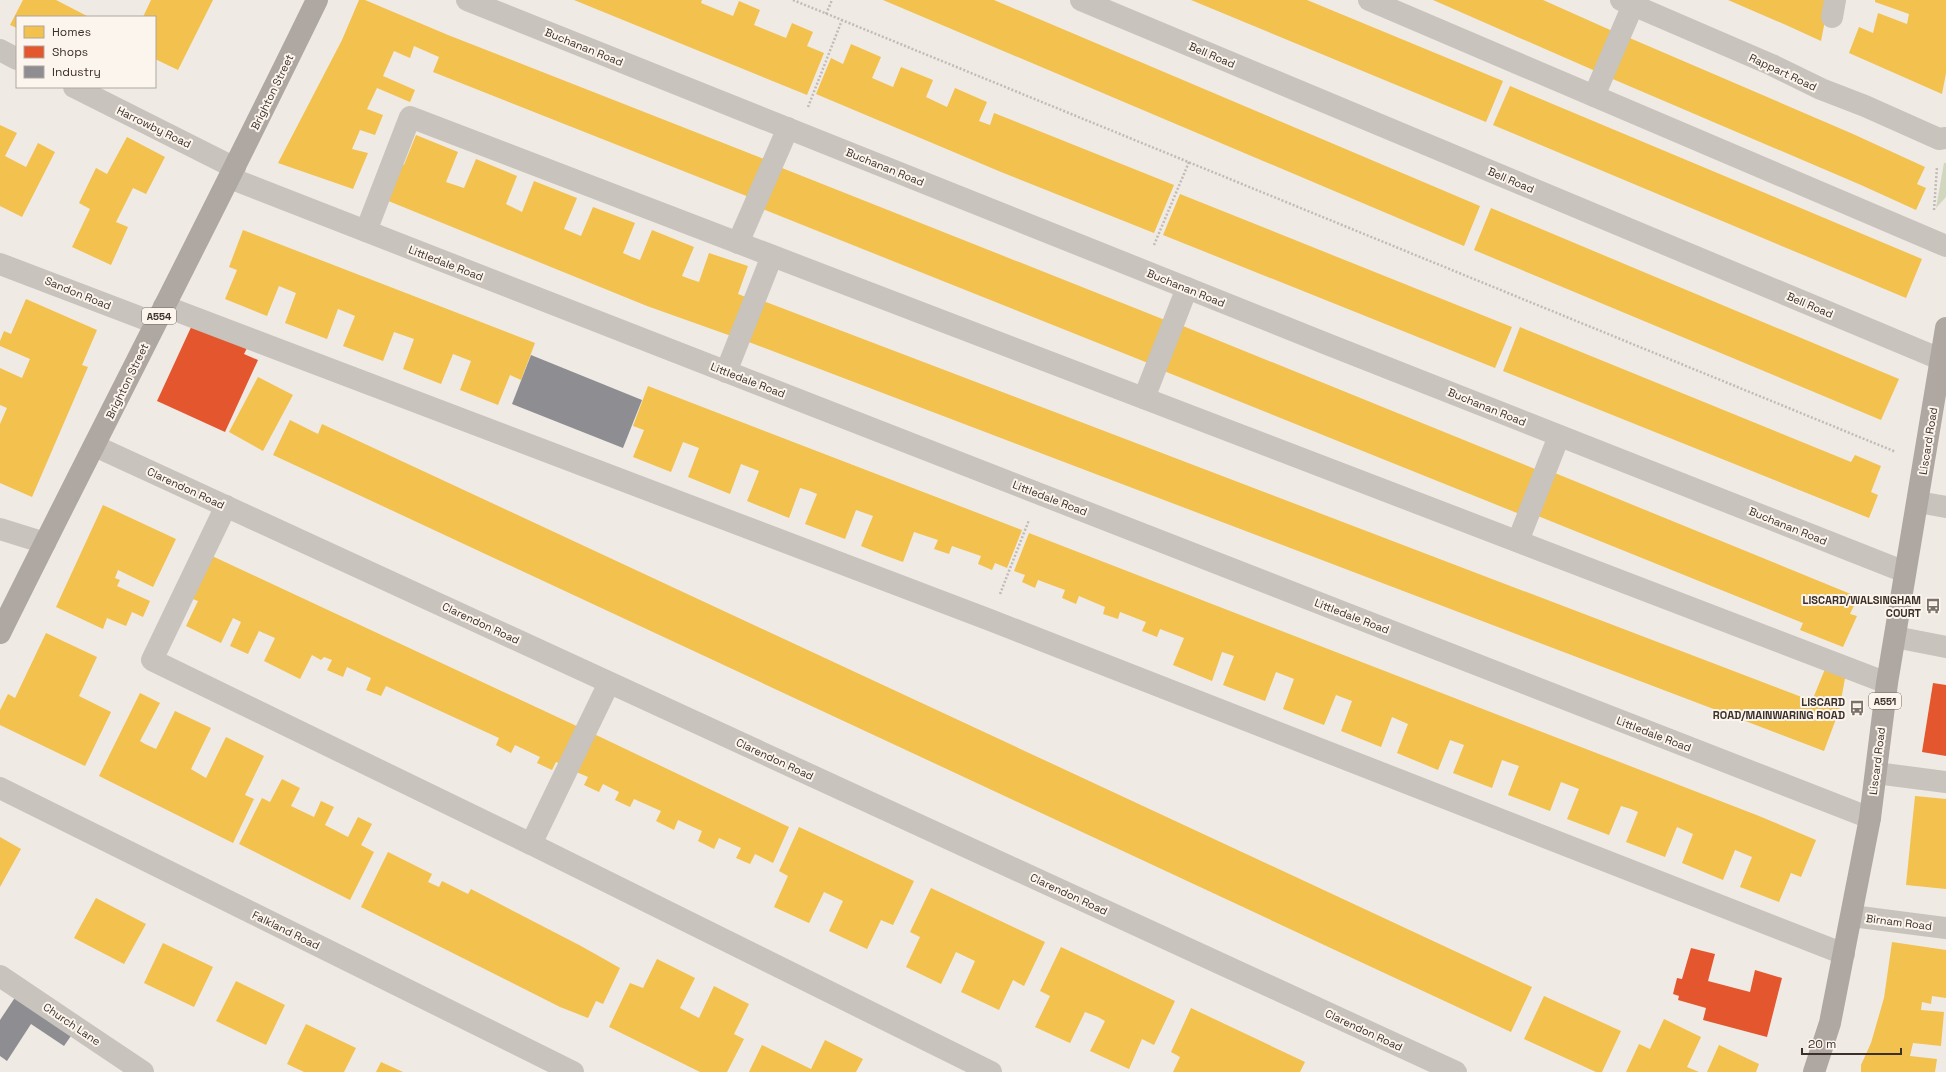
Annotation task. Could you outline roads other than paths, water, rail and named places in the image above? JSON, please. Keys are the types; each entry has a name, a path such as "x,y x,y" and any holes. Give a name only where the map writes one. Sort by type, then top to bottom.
{"main road":[{"name":"Brighton Street","path":"0,633 95,446 159,315 233,173 317,0"},
{"name":"Liscard Road","path":"1814,1072 1830,1023 1870,818 1887,682 1946,328"}],"street":[{"name":"Buchanan Road","path":"467,0 1143,271 1905,572"},
{"name":"Bell Road","path":"1081,0 1940,359"},
{"path":"1369,0 1939,243"},
{"path":"1594,96 1627,3"},
{"name":"Rappart Road","path":"1627,3 1772,65 1820,89 1865,106 1942,139"},
{"path":"0,50 16,58"},
{"name":"Harrowby Road","path":"76,88 233,173"},
{"path":"366,231 410,117 1887,682"},
{"path":"738,243 793,130"},
{"name":"Littledale Road","path":"233,173 366,231 1870,818"},
{"path":"726,372 772,256"},
{"name":"Sandon Road","path":"1,267 159,315 990,620 1844,954"},
{"path":"1144,398 1187,288"},
{"path":"1518,541 1558,436"},
{"name":"Clarendon Road","path":"95,446 1456,1072"},
{"path":"1918,502 1946,507"},
{"path":"226,506 152,660 531,844 991,1072"},
{"path":"0,529 45,543"},
{"path":"1895,637 1946,647"},
{"path":"531,844 609,682"},
{"path":"1876,773 1946,782"},
{"name":"Falkland Road","path":"0,788 573,1072"},
{"name":"Birnam Road","path":"1852,916 1946,928"},
{"name":"Church Lane","path":"0,976 143,1072"}],"place":[{"name":"LISCARD/WALSINGHAM COURT","path":"1933,606"},
{"name":"LISCARD ROAD/MAINWARING ROAD","path":"1857,708"}]}
